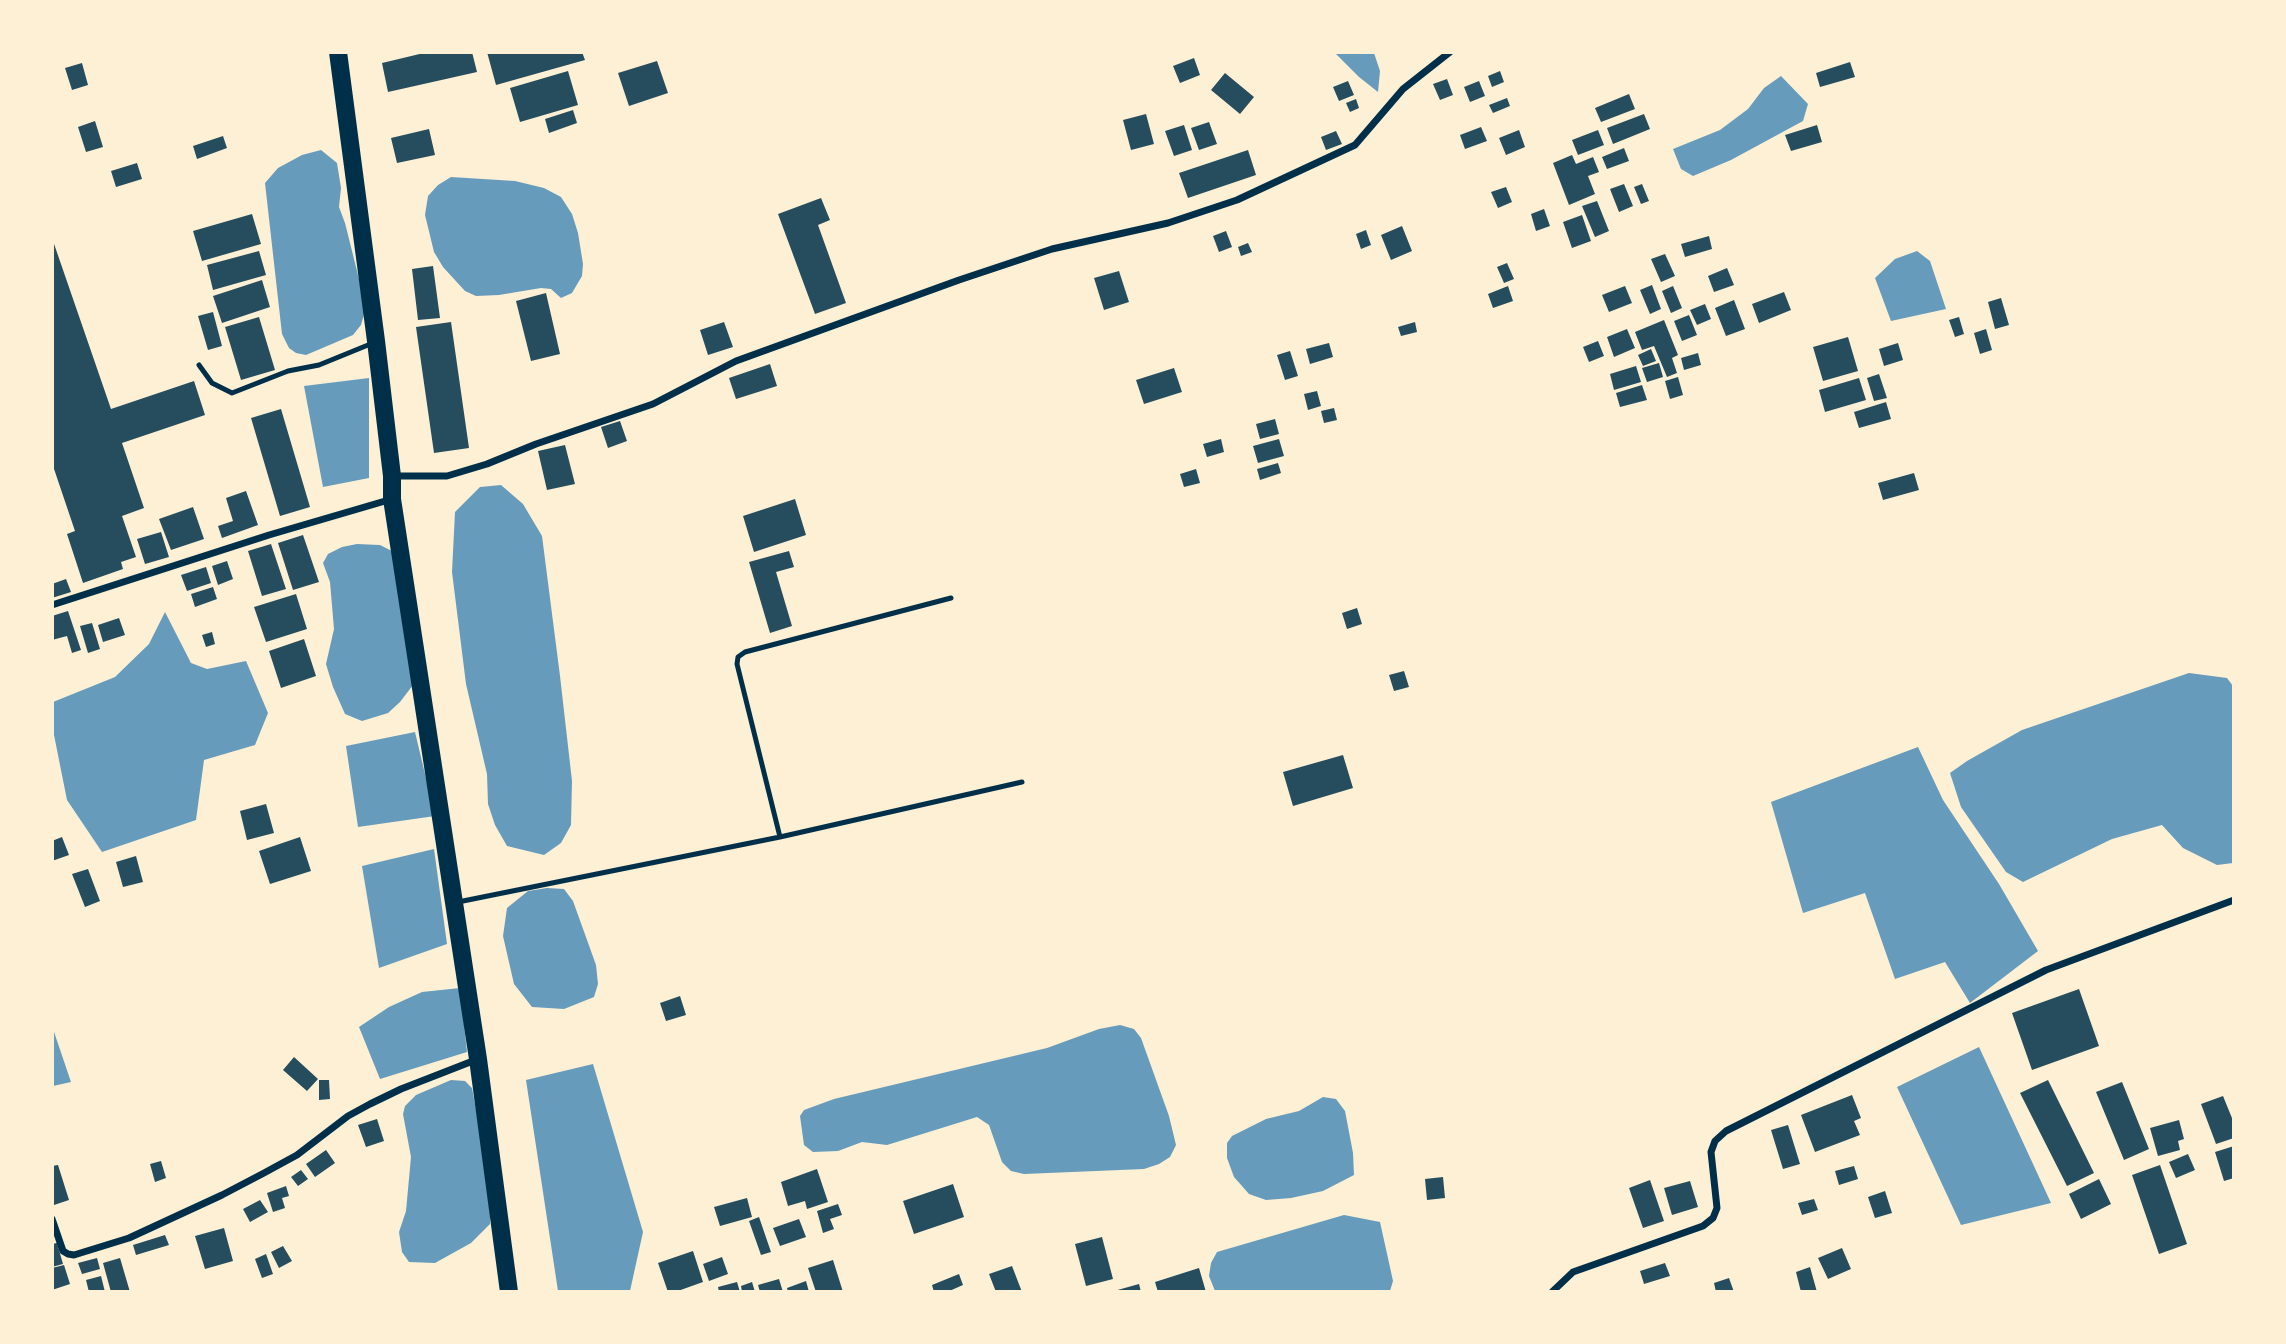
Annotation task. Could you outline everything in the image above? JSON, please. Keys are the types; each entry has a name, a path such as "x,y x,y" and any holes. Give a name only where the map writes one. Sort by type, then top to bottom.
{"main road":[{"path":"338,52 376,341 392,476 392,499 478,1059 509,1292"}],"street":[{"path":"392,476 447,476 487,464 536,444 653,404 736,361 959,280 1052,249 1168,223 1237,200 1355,145 1403,89 1450,52"},
{"path":"52,605 269,535 392,499"},
{"path":"1552,1292 1573,1272 1703,1226 1713,1218 1717,1208 1711,1152 1715,1141 1726,1132 2046,970 2234,900"},
{"path":"52,1219 64,1251 68,1254 74,1255 129,1238 222,1195 297,1155 348,1116 370,1104 478,1059"}],"lane":[{"path":"199,365 212,383 232,393 288,371 319,365 376,341"},
{"path":"780,837 737,664 738,657 745,652 951,598"},
{"path":"454,902 780,837 1022,782"}],"water":[{"path":"1335,53 1374,53 1380,71 1378,92 1359,77"},
{"path":"1781,76 1808,104 1803,121 1731,160 1693,176 1681,169 1673,149 1720,130 1748,109 1764,88"},
{"path":"321,150 337,163 341,188 339,207 366,307 361,325 353,335 306,355 289,348 282,334 265,183 278,168 302,155"},
{"path":"451,177 515,181 544,188 561,197 572,214 583,264 582,276 572,293 561,298 551,289 541,288 476,296 465,291 443,267 434,252 425,215 428,196 438,185"},
{"path":"1917,251 1930,261 1946,309 1891,321 1875,278 1895,259"},
{"path":"369,378 369,478 323,487 304,386"},
{"path":"501,485 523,504 542,536 560,676 572,781 571,825 561,843 544,855 507,846 495,825 488,804 487,774 466,684 452,572 455,512 480,487"},
{"path":"357,544 380,545 392,551 413,685 388,713 362,721 345,714 326,664 334,629 330,582 323,563 328,554"},
{"path":"165,612 191,663 207,669 246,661 268,713 255,745 204,760 196,820 102,852 67,800 53,730 53,702 115,677 149,644"},
{"path":"2189,673 2227,678 2233,686 2233,863 2217,865 2183,848 2162,825 2112,839 2023,882 2006,872 1961,807 1950,773 2022,730"},
{"path":"415,732 435,816 358,827 346,746"},
{"path":"1918,747 1943,800 1999,884 2038,951 1970,1003 1945,962 1895,979 1865,893 1803,913 1771,802"},
{"path":"434,849 447,944 379,968 362,866"},
{"path":"564,889 573,901 596,965 598,984 594,997 564,1009 532,1007 514,984 503,936 507,908 528,891"},
{"path":"460,988 467,1052 380,1079 359,1027 389,1007 422,992"},
{"path":"1120,1025 1134,1029 1141,1038 1169,1116 1176,1145 1170,1157 1159,1164 1144,1169 1024,1174 1011,1171 1002,1162 989,1125 977,1117 887,1145 862,1142 838,1151 813,1152 804,1145 800,1116 804,1110 834,1099 1047,1048 1099,1029"},
{"path":"52,1026 71,1082 53,1086 52,1086"},
{"path":"1979,1047 2051,1203 1961,1225 1897,1087"},
{"path":"593,1064 643,1232 630,1291 558,1291 526,1080"},
{"path":"451,1080 465,1081 472,1088 490,1186 490,1224 471,1243 435,1263 409,1262 402,1252 399,1232 406,1211 411,1157 403,1114 405,1106 416,1095"},
{"path":"1323,1097 1336,1099 1345,1111 1354,1175 1323,1191 1291,1198 1266,1200 1249,1194 1234,1177 1227,1158 1227,1143 1232,1136 1266,1119 1299,1111"},
{"path":"1344,1215 1380,1222 1393,1281 1390,1291 1215,1291 1209,1276 1211,1263 1217,1252"}],"building":[{"path":"428,52 472,52 477,72 388,92 382,63"},
{"path":"487,52 582,52 585,60 496,85"},
{"path":"1194,58 1200,75 1180,83 1173,66"},
{"path":"657,61 668,93 629,106 618,73"},
{"path":"1850,62 1855,77 1820,87 1816,73"},
{"path":"82,63 88,85 72,90 65,68"},
{"path":"568,71 578,105 520,122 510,88"},
{"path":"1500,71 1504,82 1492,87 1488,76"},
{"path":"1225,73 1254,97 1240,114 1211,90"},
{"path":"1447,79 1453,95 1440,100 1433,84"},
{"path":"1348,81 1354,95 1339,101 1333,87"},
{"path":"1479,81 1485,96 1470,102 1464,87"},
{"path":"1629,94 1635,109 1601,122 1595,108"},
{"path":"1507,98 1510,106 1493,113 1489,105"},
{"path":"1356,99 1359,108 1350,112 1346,103"},
{"path":"573,110 577,123 549,133 545,119"},
{"path":"1146,114 1154,144 1131,150 1123,120"},
{"path":"1644,114 1650,129 1613,144 1607,128"},
{"path":"95,121 103,147 86,152 78,127"},
{"path":"1209,122 1217,144 1199,150 1191,128"},
{"path":"1184,125 1192,150 1174,156 1165,131"},
{"path":"1817,125 1822,142 1791,151 1785,135"},
{"path":"1481,127 1487,141 1465,149 1460,135"},
{"path":"429,129 435,155 397,163 391,138"},
{"path":"1519,130 1525,147 1506,155 1499,138"},
{"path":"1598,130 1604,145 1578,155 1572,140"},
{"path":"1336,131 1342,144 1326,150 1321,137"},
{"path":"223,136 227,148 197,159 193,146"},
{"path":"1624,148 1629,161 1607,169 1602,157"},
{"path":"1248,150 1256,175 1188,198 1179,173"},
{"path":"1572,155 1576,164 1593,157 1599,172 1588,176 1595,194 1569,205 1553,163"},
{"path":"137,163 142,179 116,187 111,171"},
{"path":"1624,184 1633,206 1619,212 1610,189"},
{"path":"1642,184 1649,201 1641,204 1634,187"},
{"path":"1506,187 1512,202 1498,208 1491,192"},
{"path":"821,198 830,220 818,225 846,303 815,314 778,214"},
{"path":"1597,201 1609,231 1595,237 1582,206"},
{"path":"1544,209 1550,226 1536,231 1531,214"},
{"path":"252,214 261,244 202,261 193,231"},
{"path":"1582,215 1591,241 1572,248 1563,222"},
{"path":"1402,226 1412,251 1391,260 1381,235"},
{"path":"1366,230 1371,245 1361,249 1356,234"},
{"path":"1226,231 1232,247 1219,252 1213,236"},
{"path":"1709,236 1712,249 1685,257 1681,244"},
{"path":"52,238 111,409 194,381 205,415 122,443 144,508 122,516 136,557 121,562 123,569 83,583 67,534 75,531 52,463"},
{"path":"1248,243 1252,252 1241,256 1238,247"},
{"path":"259,251 266,275 213,290 207,265"},
{"path":"1665,254 1675,276 1661,282 1651,259"},
{"path":"1507,263 1514,279 1504,283 1497,267"},
{"path":"433,266 440,318 418,320 412,269"},
{"path":"1727,268 1734,285 1714,292 1708,276"},
{"path":"1119,271 1129,302 1104,310 1094,278"},
{"path":"262,280 270,307 222,323 213,296"},
{"path":"1652,285 1661,309 1650,314 1640,290"},
{"path":"1508,286 1513,301 1493,308 1488,294"},
{"path":"1625,286 1632,303 1609,312 1602,295"},
{"path":"1673,286 1682,308 1671,313 1662,291"},
{"path":"1784,292 1791,310 1759,323 1752,304"},
{"path":"546,293 560,354 531,361 516,301"},
{"path":"2001,298 2009,325 1995,329 1988,302"},
{"path":"1734,300 1745,329 1726,336 1715,308"},
{"path":"1705,304 1711,319 1697,325 1690,310"},
{"path":"213,312 222,346 208,350 198,316"},
{"path":"1689,315 1697,335 1682,341 1674,321"},
{"path":"259,317 275,370 241,380 225,327"},
{"path":"1959,317 1964,334 1955,337 1949,320"},
{"path":"1664,320 1678,355 1672,358 1677,373 1667,377 1654,346 1642,350 1635,332"},
{"path":"451,322 469,448 434,453 416,327"},
{"path":"724,322 733,347 708,355 700,330"},
{"path":"1415,322 1417,332 1401,336 1398,327"},
{"path":"1627,329 1635,348 1614,357 1607,337"},
{"path":"1986,329 1992,350 1980,354 1974,333"},
{"path":"1848,337 1858,371 1823,381 1813,347"},
{"path":"1598,341 1604,356 1589,362 1583,347"},
{"path":"1329,343 1333,357 1310,364 1306,349"},
{"path":"1898,343 1903,360 1884,366 1879,349"},
{"path":"1651,349 1656,361 1643,366 1638,355"},
{"path":"1290,351 1298,376 1285,380 1277,355"},
{"path":"1698,353 1701,365 1684,370 1681,358"},
{"path":"1659,363 1663,377 1647,382 1642,368"},
{"path":"770,364 777,386 736,399 729,378"},
{"path":"1636,366 1641,382 1614,390 1610,374"},
{"path":"1174,368 1182,392 1144,404 1136,380"},
{"path":"1879,374 1887,398 1874,401 1867,378"},
{"path":"1678,377 1683,395 1670,399 1665,381"},
{"path":"1859,378 1866,400 1825,412 1819,390"},
{"path":"1642,385 1647,400 1620,407 1616,393"},
{"path":"1317,391 1321,406 1308,410 1304,394"},
{"path":"1886,402 1891,419 1859,428 1854,412"},
{"path":"1334,408 1337,420 1324,423 1321,411"},
{"path":"281,409 310,507 280,516 251,418"},
{"path":"1275,419 1279,434 1260,439 1256,424"},
{"path":"620,421 627,441 608,448 601,427"},
{"path":"1221,439 1224,452 1207,457 1203,444"},
{"path":"1279,439 1284,456 1258,463 1253,446"},
{"path":"565,445 575,484 547,490 538,451"},
{"path":"1278,463 1281,473 1260,480 1257,469"},
{"path":"1196,469 1200,483 1184,487 1180,474"},
{"path":"1914,473 1919,490 1883,500 1878,483"},
{"path":"246,491 258,525 222,538 218,526 233,521 226,498"},
{"path":"795,499 806,535 754,552 743,516"},
{"path":"193,507 204,539 171,550 159,519"},
{"path":"161,532 169,557 145,564 137,539"},
{"path":"303,535 319,582 293,590 278,543"},
{"path":"271,544 286,589 262,596 248,551"},
{"path":"789,551 794,567 776,572 792,626 770,633 749,562"},
{"path":"227,561 233,579 218,585 212,566"},
{"path":"206,567 211,583 187,591 181,575"},
{"path":"66,579 71,592 52,598 52,584"},
{"path":"213,587 217,599 195,607 191,594"},
{"path":"296,594 307,629 266,642 254,607"},
{"path":"1357,608 1362,624 1347,629 1342,613"},
{"path":"68,611 81,650 72,653 67,636 52,640 52,616"},
{"path":"119,618 125,635 103,642 98,625"},
{"path":"92,623 100,649 88,653 80,626"},
{"path":"212,632 215,644 206,647 202,635"},
{"path":"304,639 316,676 281,688 269,651"},
{"path":"1404,671 1409,687 1394,691 1389,675"},
{"path":"1343,755 1353,788 1293,806 1283,772"},
{"path":"266,804 274,833 247,840 240,811"},
{"path":"62,837 69,855 52,861 52,841"},
{"path":"300,837 311,871 270,884 259,851"},
{"path":"136,856 143,882 123,887 116,862"},
{"path":"88,869 100,901 85,907 72,874"},
{"path":"2079,989 2099,1046 2032,1070 2012,1013"},
{"path":"680,996 686,1015 666,1021 660,1003"},
{"path":"294,1057 318,1079 307,1091 283,1070"},
{"path":"319,1080 329,1080 330,1099 319,1100"},
{"path":"2048,1080 2094,1173 2067,1186 2020,1093"},
{"path":"2122,1082 2149,1149 2124,1160 2096,1092"},
{"path":"1852,1095 1861,1118 1854,1121 1860,1135 1815,1152 1801,1115"},
{"path":"2223,1096 2234,1123 2234,1138 2216,1144 2201,1104"},
{"path":"377,1119 384,1141 366,1147 358,1125"},
{"path":"2179,1120 2184,1139 2178,1141 2180,1150 2158,1156 2150,1128"},
{"path":"1788,1125 1800,1164 1783,1169 1771,1130"},
{"path":"2234,1146 2234,1178 2224,1181 2215,1152"},
{"path":"326,1150 335,1163 315,1177 306,1164"},
{"path":"2188,1154 2195,1170 2176,1178 2169,1162"},
{"path":"161,1161 166,1178 155,1182 150,1164"},
{"path":"58,1165 69,1200 54,1205 52,1166"},
{"path":"2160,1165 2187,1244 2159,1254 2132,1175"},
{"path":"1854,1166 1858,1179 1839,1185 1835,1171"},
{"path":"817,1169 828,1202 807,1209 805,1201 788,1206 781,1182"},
{"path":"301,1170 308,1179 298,1186 291,1177"},
{"path":"1443,1177 1445,1198 1427,1200 1425,1179"},
{"path":"2099,1179 2111,1204 2081,1219 2069,1194"},
{"path":"1650,1180 1664,1221 1643,1228 1629,1188"},
{"path":"1690,1181 1698,1207 1672,1215 1664,1188"},
{"path":"953,1184 964,1217 914,1234 903,1201"},
{"path":"286,1186 289,1196 282,1198 285,1208 273,1212 267,1193"},
{"path":"1885,1191 1892,1213 1875,1218 1868,1197"},
{"path":"747,1198 752,1217 720,1226 714,1207"},
{"path":"1814,1199 1818,1210 1802,1215 1798,1203"},
{"path":"260,1200 268,1212 250,1222 243,1209"},
{"path":"838,1204 842,1215 830,1219 834,1229 823,1233 817,1211"},
{"path":"759,1217 771,1252 761,1255 749,1221"},
{"path":"799,1219 806,1237 780,1246 773,1228"},
{"path":"224,1228 233,1261 205,1269 195,1236"},
{"path":"165,1235 169,1245 136,1255 133,1245"},
{"path":"1102,1237 1113,1279 1086,1286 1075,1244"},
{"path":"57,1243 63,1264 52,1267 52,1244"},
{"path":"283,1246 292,1261 279,1268 271,1252"},
{"path":"1842,1248 1851,1269 1828,1279 1818,1258"},
{"path":"693,1251 703,1282 668,1292 658,1263"},
{"path":"266,1254 273,1274 262,1278 255,1259"},
{"path":"722,1257 728,1274 709,1281 703,1264"},
{"path":"97,1258 100,1269 82,1274 78,1263"},
{"path":"120,1258 130,1292 111,1292 103,1263"},
{"path":"833,1260 843,1292 816,1292 808,1268"},
{"path":"1665,1263 1670,1276 1644,1284 1640,1271"},
{"path":"64,1265 70,1284 52,1290 52,1268"},
{"path":"1012,1266 1022,1292 996,1292 989,1274"},
{"path":"1810,1267 1817,1292 1801,1292 1796,1272"},
{"path":"1199,1268 1206,1292 1158,1292 1155,1282"},
{"path":"959,1274 963,1285 947,1292 934,1292 932,1285"},
{"path":"101,1276 105,1292 89,1292 86,1280"},
{"path":"1729,1278 1734,1292 1716,1292 1714,1283"},
{"path":"779,1279 783,1292 760,1292 758,1285"},
{"path":"806,1281 809,1292 788,1292 787,1288"},
{"path":"737,1282 740,1292 719,1292 718,1287"},
{"path":"752,1282 755,1292 742,1292 741,1286"},
{"path":"1139,1284 1141,1292 1114,1292 1114,1291"}]}
